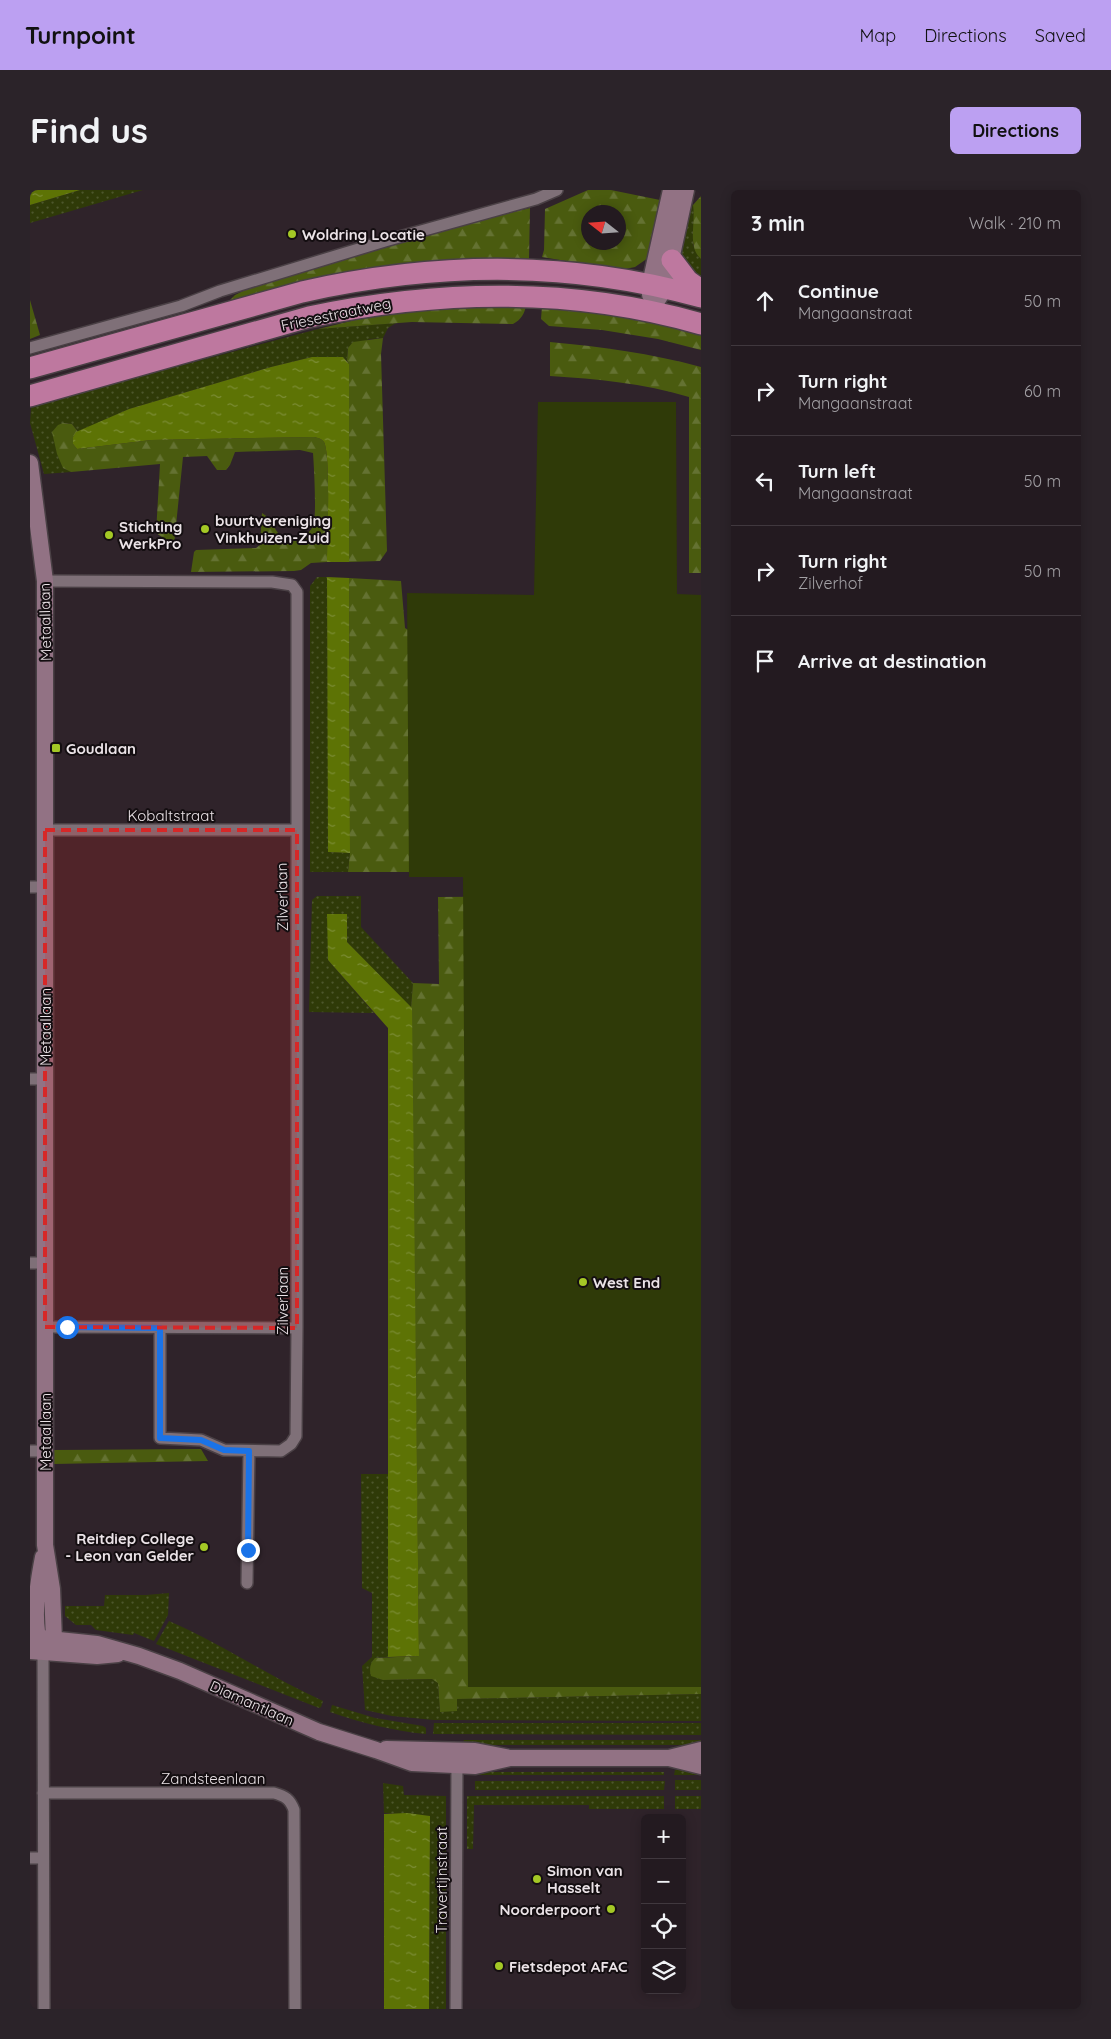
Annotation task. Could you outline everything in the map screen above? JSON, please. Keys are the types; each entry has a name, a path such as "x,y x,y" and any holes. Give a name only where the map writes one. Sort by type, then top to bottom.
{"highway":[{"path":"672,260 688,281 701,290"},
{"name":"Friesestraatweg","path":"30,368 302,292 384,276 462,269 531,269 586,274 658,286 701,296"},
{"name":"Friesestraatweg","path":"30,396 309,317 380,304 426,299 497,296 563,299 650,312 701,324"},
{"path":"30,377 58,360"}],"street":[{"path":"30,348 181,306 220,291 385,241 536,199 557,190"},
{"path":"650,312 658,286 671,190"},
{"path":"658,286 672,260 686,190"},
{"name":"Metaallaan","path":"30,463 32,504 40,534 45,581 45,830 38,887 37,1263 45,1327 37,1451 45,1545 52,1589 54,1640"},
{"name":"Zilverlaan","path":"45,581 272,582 292,585 297,592 296,1436 291,1444 282,1451 249,1451"},
{"name":"Kobaltstraat","path":"45,830 297,830"},
{"path":"45,1327 297,1328"},
{"path":"160,1328 160,1438 201,1440 224,1450 249,1451 247,1583"},
{"name":"Metaallaan","path":"35,1644 37,1588 45,1545"},
{"name":"Diamantlaan","path":"35,1644 54,1640 97,1644 128,1653 180,1671 319,1732 412,1763 457,1758 475,1766 510,1758 669,1758 701,1750"},
{"path":"35,1644 42,1721 44,2009"},
{"name":"Diamantlaan","path":"35,1644 97,1656 128,1653"},
{"name":"Travertijnstraat","path":"456,2009 457,1758"},
{"name":"Diamantlaan","path":"669,1758 701,1766"},
{"name":"Zandsteenlaan","path":"43,1793 274,1793 283,1795 291,1802 294,1810 295,2009"},
{"path":"30,1858 43,1858"}],"highlighted area":[{"path":"45,830 297,830 297,1328 45,1327"}],"shaded area":[{"path":"80,190 143,190 30,223 30,205"},
{"path":"693,205 695,218 693,245 701,259 701,280 692,275 679,252 688,206"},
{"path":"396,323 388,328 383,338 370,339 348,348 347,361 343,357 312,357 271,367 129,409 78,432 72,424 63,423 63,468 71,472 44,474 30,423 31,408 116,383 318,329"},
{"name":"West End","path":"538,402 676,402 677,594 701,595 701,1687 468,1687 463,877 409,877 407,593 534,595"},
{"path":"317,577 327,577 329,852 350,853 348,872 310,872 310,586"},
{"path":"317,896 361,896 361,927 413,983 411,1008 347,942 328,960 374,1013 309,1012 312,900"},
{"path":"361,1474 388,1474 388,1657 375,1658 383,1680 432,1679 438,1682 440,1712 457,1699 701,1694 701,1721 434,1720 392,1716 365,1710 362,1666 372,1657 372,1593 362,1588"},
{"path":"169,1593 168,1615 154,1641 134,1633 133,1635 96,1630 91,1625 76,1625 65,1616 65,1606 104,1606 105,1595"},
{"path":"169,1621 323,1701 321,1707 319,1708 156,1644"},
{"path":"332,1705 375,1718 423,1726 426,1728 426,1734 390,1729 354,1720 330,1712"},
{"path":"434,1723 701,1723 701,1735 433,1734"},
{"path":"464,1740 701,1740 701,1745 462,1745"},
{"path":"675,1770 701,1770 701,1775 674,1775"},
{"path":"475,1772 664,1772 664,1775 477,1775"},
{"path":"675,1780 701,1780 701,1790 675,1790"},
{"path":"475,1781 665,1781 664,1790 475,1790"},
{"path":"383,1783 403,1786 404,1795 446,1796 446,2009 429,2009 430,1816 384,1813"},
{"path":"467,1796 664,1796 664,1809 589,1809 589,1805 474,1805 473,1849 467,1849"},
{"path":"675,1796 701,1796 701,1809 675,1809"}],"green space":[{"path":"588,190 611,190 660,200 648,258 635,267 620,270 542,257 544,250 545,209"},
{"path":"701,196 701,259 694,248 693,205"},
{"path":"530,208 529,260 225,305 235,295 245,290 454,226"},
{"path":"30,300 40,335 30,339"},
{"path":"526,305 522,316 513,324 412,322 318,329 372,316 444,307"},
{"path":"542,306 625,314 701,333 701,350 658,339 602,330 549,326 541,319"},
{"path":"383,338 381,354 387,551 380,561 349,562 348,348 353,342"},
{"path":"550,342 626,351 701,367 701,573 689,573 689,397 620,382 550,376"},
{"path":"63,423 72,424 78,432 73,437 73,444 77,449 151,440 314,437 321,439 326,450 327,463 327,562 311,563 301,570 294,571 191,572 194,552 196,550 256,548 260,545 262,513 285,539 297,540 308,533 313,526 315,513 313,453 300,450 235,452 226,470 217,470 207,456 183,457 174,545 156,533 160,464 71,472 63,468 57,454 52,432 58,425"},
{"path":"349,578 401,581 405,628 421,638 456,872 348,872 350,853"},
{"path":"622,896 701,1665 701,1694 457,1699 457,1711 440,1712 438,1683 432,1679 383,1680 371,1676 370,1671 371,1664 375,1658 419,1656 411,1008 413,983 439,984 438,897"},
{"path":"201,1449 208,1461 53,1464 53,1450"}],"water":[{"path":"30,190 80,190 30,205"},
{"path":"312,357 343,357 349,364 349,562 327,562 327,463 324,442 319,438 151,440 77,449 73,444 73,437 76,432 129,409 271,367"},
{"path":"327,577 349,578 350,853 328,852"},
{"path":"327,914 347,914 347,942 412,1008 419,1656 388,1657 388,1028 328,960"},
{"path":"407,1813 430,1816 429,2009 384,2009 384,1814"}],"place":[{"name":"Woldring Locatie","path":"292,234"},
{"name":"buurtvereniging Vinkhuizen-Zuid","path":"205,529"},
{"name":"Stichting WerkPro","path":"109,535"},
{"name":"Goudlaan","path":"56,748"},
{"name":"West End","path":"583,1282"},
{"name":"Reitdiep College - Leon van Gelder","path":"204,1547"},
{"name":"Simon van Hasselt","path":"537,1879"},
{"name":"Noorderpoort","path":"611,1909"},
{"name":"Fietsdepot AFAC","path":"499,1966"}],"route":[{"path":"67,1327 160,1328 160,1438 201,1440 224,1450 249,1451 248,1550"}]}
